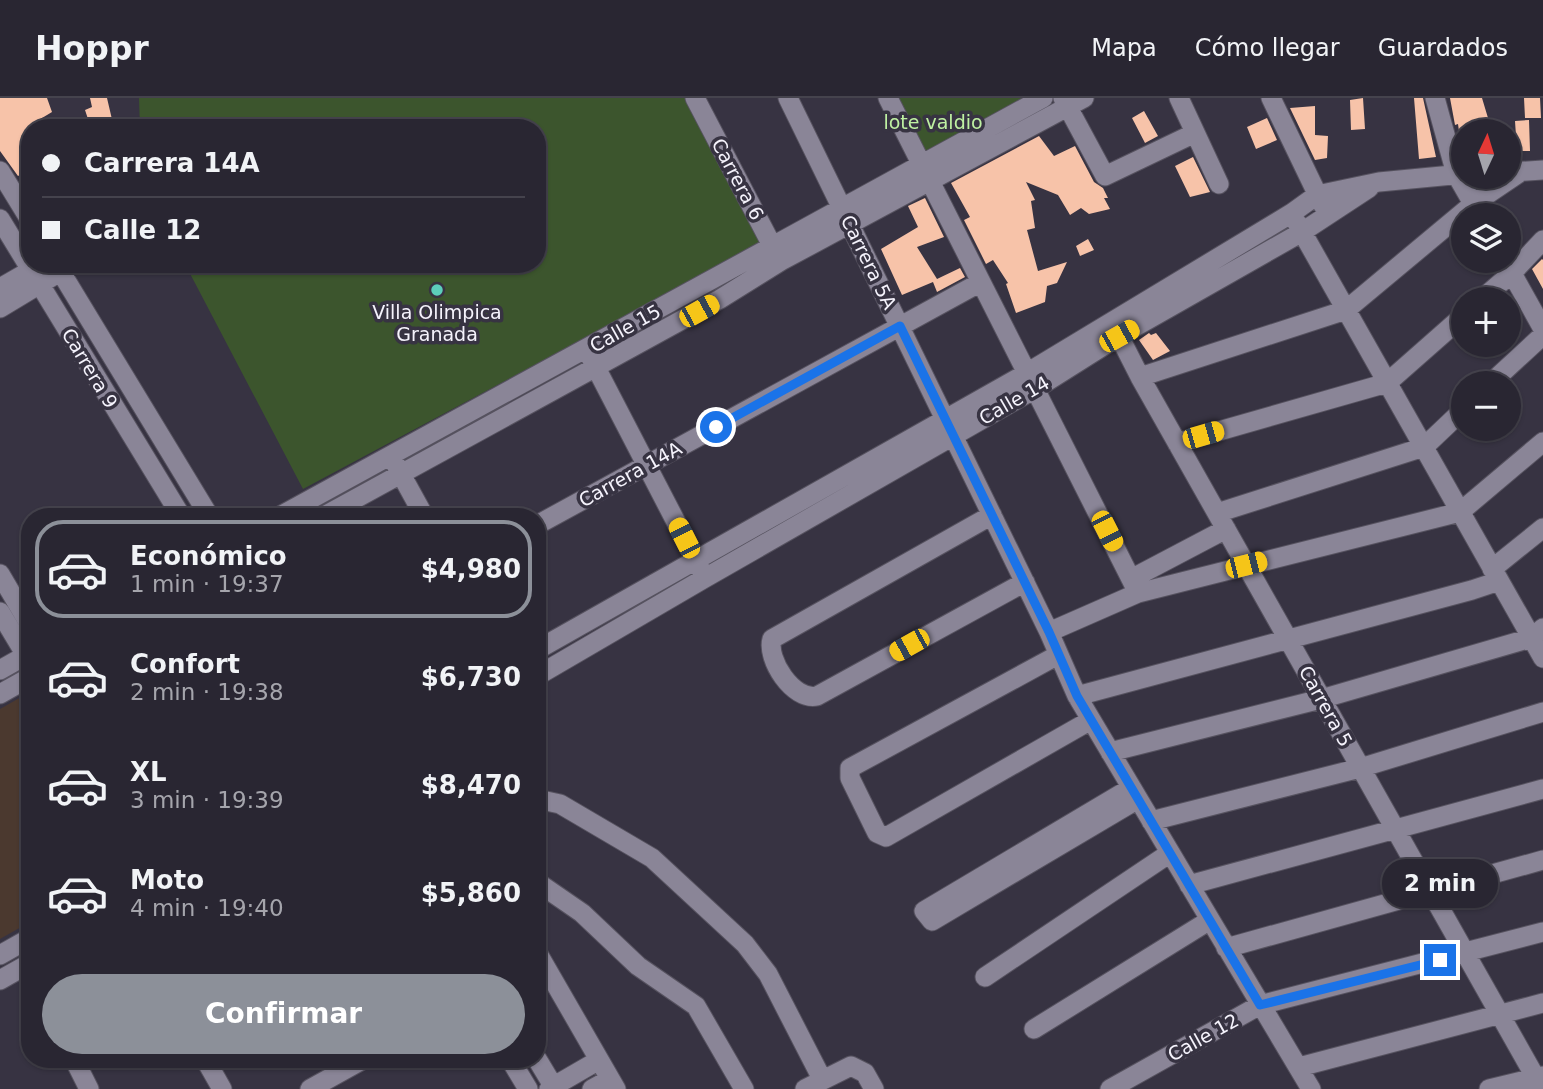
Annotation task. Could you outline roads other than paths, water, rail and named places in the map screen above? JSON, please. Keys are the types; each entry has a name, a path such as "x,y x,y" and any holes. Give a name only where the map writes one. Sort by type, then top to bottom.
{"street":[{"name":"Carrera 6","path":"695,98 776,253"},
{"name":"Carrera 5A","path":"788,98 1025,582 1077,696 1311,1089"},
{"path":"888,98 1135,586"},
{"name":"Calle 15","path":"926,172 1043,98"},
{"path":"1179,98 1219,184"},
{"path":"1271,98 1327,214"},
{"path":"1435,98 1451,147"},
{"name":"Calle 15","path":"296,508 587,349 776,253 926,172 1071,101"},
{"path":"1071,101 1105,176 1195,133"},
{"path":"1521,172 1543,170"},
{"path":"0,171 21,205"},
{"name":"Calle 14","path":"546,671 701,570 1031,381 1318,195 1379,182 1451,175"},
{"name":"Calle 14","path":"1115,329 1302,232 1379,182"},
{"path":"1482,203 1497,189"},
{"path":"1292,213 1496,575 1537,633 1543,659"},
{"name":"Carrera 9","path":"0,219 21,250"},
{"path":"1140,377 1346,310 1451,228"},
{"path":"1521,257 1543,240"},
{"name":"Calle 15","path":"339,508 720,299 776,253"},
{"path":"0,288 37,273"},
{"path":"0,308 37,273"},
{"name":"Carrera 9","path":"37,273 176,508"},
{"name":"Carrera 9","path":"67,273 204,508"},
{"path":"1492,287 1503,273"},
{"path":"1511,273 1543,329"},
{"name":"Carrera 14A","path":"546,520 981,282"},
{"path":"1177,443 1387,383 1451,327"},
{"name":"Carrera 5","path":"1115,329 1465,954 1540,1081"},
{"path":"1505,371 1543,335"},
{"path":"587,349 701,570"},
{"path":"1049,632 1135,586 1221,521 1423,447 1451,421"},
{"path":"1135,586 1246,565 1461,512 1543,442"},
{"path":"391,456 420,508"},
{"path":"992,515 772,639 770,646 776,662 792,688 809,697 817,696 1025,582"},
{"path":"1077,696 1288,639 1496,575 1543,528"},
{"name":"Calle 14","path":"546,646 701,570"},
{"path":"0,574 21,610"},
{"path":"0,612 21,646"},
{"path":"1110,752 1321,699 1537,633"},
{"path":"1058,654 850,768 850,778 877,833 886,837 1091,720"},
{"path":"0,670 21,660"},
{"path":"0,694 21,682"},
{"path":"1151,821 1360,768 1543,712"},
{"path":"1189,886 1543,789"},
{"path":"1134,793 932,921 924,911 1134,793"},
{"path":"546,801 560,804 652,858 745,944 768,974 814,1084 851,1066 865,1073 874,1089"},
{"path":"985,977 1170,853"},
{"path":"1226,948 1543,860"},
{"path":"546,888 582,913 638,966 696,1006 744,1089"},
{"path":"1034,1029 1210,920"},
{"name":"Calle 12","path":"1110,1089 1260,1005 1543,932"},
{"path":"0,955 21,943"},
{"path":"546,968 613,1084 592,1089"},
{"path":"0,980 21,969"},
{"path":"1299,1067 1543,1003"},
{"path":"542,1068 553,1088 599,1060"},
{"path":"78,1068 89,1089"},
{"path":"210,1068 222,1089"},
{"path":"310,1089 348,1068"},
{"path":"515,1068 528,1089"},
{"path":"1489,1089 1540,1081"}],"place":[{"name":"Villa Olimpica Granada","path":"437,290"}],"park label":[{"name":"lote valdio","path":"933,122"}]}
